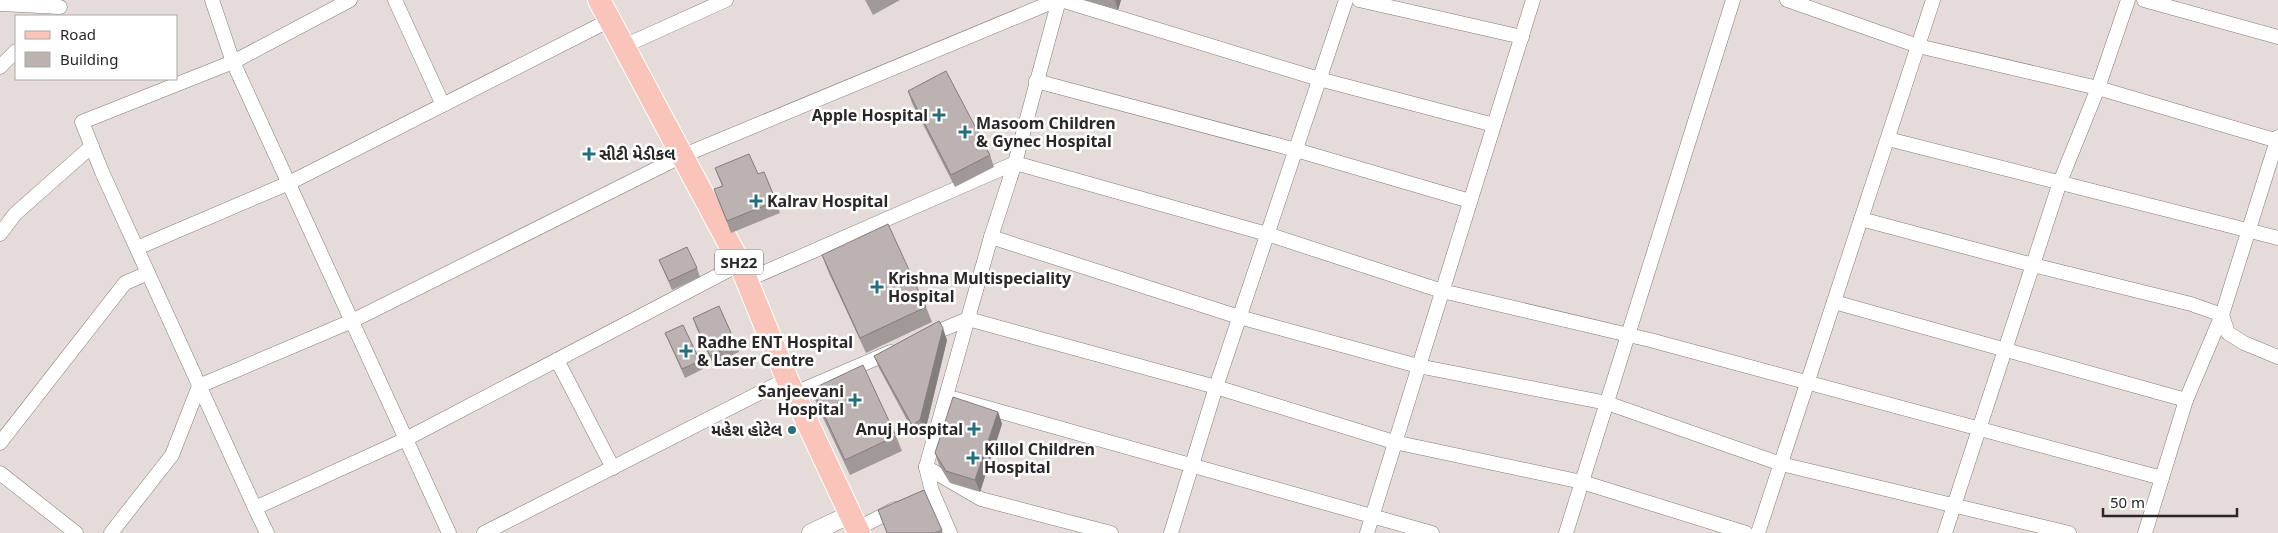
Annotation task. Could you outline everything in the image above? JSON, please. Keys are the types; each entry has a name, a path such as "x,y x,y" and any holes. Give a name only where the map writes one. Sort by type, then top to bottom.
{"main road":[{"name":"SH22","path":"599,0 743,272 790,386 855,525"}],"street":[{"path":"212,0 233,62 449,533"},
{"path":"262,530 255,508 148,273 82,122 233,62 350,0"},
{"path":"394,0 443,105"},
{"path":"624,46 726,0"},
{"path":"950,533 927,493 926,467 991,237 1015,163 1059,0"},
{"path":"111,533 172,455 199,386 352,321 682,156 1059,0 1319,79 1494,125"},
{"path":"1171,533 1216,387 1346,0"},
{"path":"1359,0 1522,37"},
{"path":"1367,533 1533,0"},
{"path":"1566,533 1733,0"},
{"path":"1787,0 1918,46 2098,88 2278,139 2222,315 2186,400 2145,533"},
{"path":"1758,533 1933,0"},
{"path":"1945,533 2060,182 2098,88 2128,0"},
{"path":"2144,0 2278,37"},
{"path":"0,4 59,8"},
{"path":"137,248 289,183 610,20"},
{"path":"0,67 15,52"},
{"path":"1036,81 1296,150 1470,201"},
{"path":"1888,140 2278,238"},
{"path":"0,234 15,214 92,146"},
{"path":"255,508 406,439 557,360 743,272 1015,163 1267,234 1442,291 1808,382 2162,478"},
{"path":"1861,219 2033,265 2191,304 2222,315"},
{"path":"991,237 1239,317 1418,366 1607,403 1781,464 2069,533"},
{"path":"0,443 125,283 148,273"},
{"path":"1834,302 2186,400"},
{"path":"2222,315 2228,334 2278,357"},
{"path":"484,533 613,468 790,386 911,343 968,319 1216,387 1394,442 1582,482 1746,533"},
{"path":"557,360 613,468"},
{"path":"947,397 1432,533"},
{"path":"926,467 981,499 1111,533"},
{"path":"0,473 76,533"},
{"path":"811,533 855,525 907,504"}],"building":[{"path":"946,71 990,155 951,175 908,91"},
{"path":"749,154 758,174 764,172 776,201 727,221 714,189 723,186 715,168"},
{"path":"888,224 926,307 860,338 822,255"},
{"path":"687,247 697,268 669,281 659,260"},
{"path":"719,306 736,344 710,356 693,318"},
{"path":"939,321 943,328 920,420 912,425 874,356"},
{"path":"683,325 700,361 682,369 665,333"},
{"path":"863,365 896,436 845,460 812,389"},
{"path":"953,397 998,412 975,480 946,471 935,453"},
{"path":"924,490 942,530 935,533 887,533 878,510"}],"place":[{"name":"Apple Hospital","path":"939,115"},
{"name":"Masoom Children & Gynec Hospital","path":"965,132"},
{"name":"સીટી મેડીકલ","path":"589,154"},
{"name":"Kalrav Hospital","path":"756,201"},
{"name":"Krishna Multispeciality Hospital","path":"877,287"},
{"name":"Radhe ENT Hospital & Laser Centre","path":"686,351"},
{"name":"Sanjeevani Hospital","path":"855,400"},
{"name":"Anuj Hospital","path":"974,429"},
{"name":"મહેશ હોટેલ","path":"792,430"},
{"name":"Killol Children Hospital","path":"973,458"}]}
